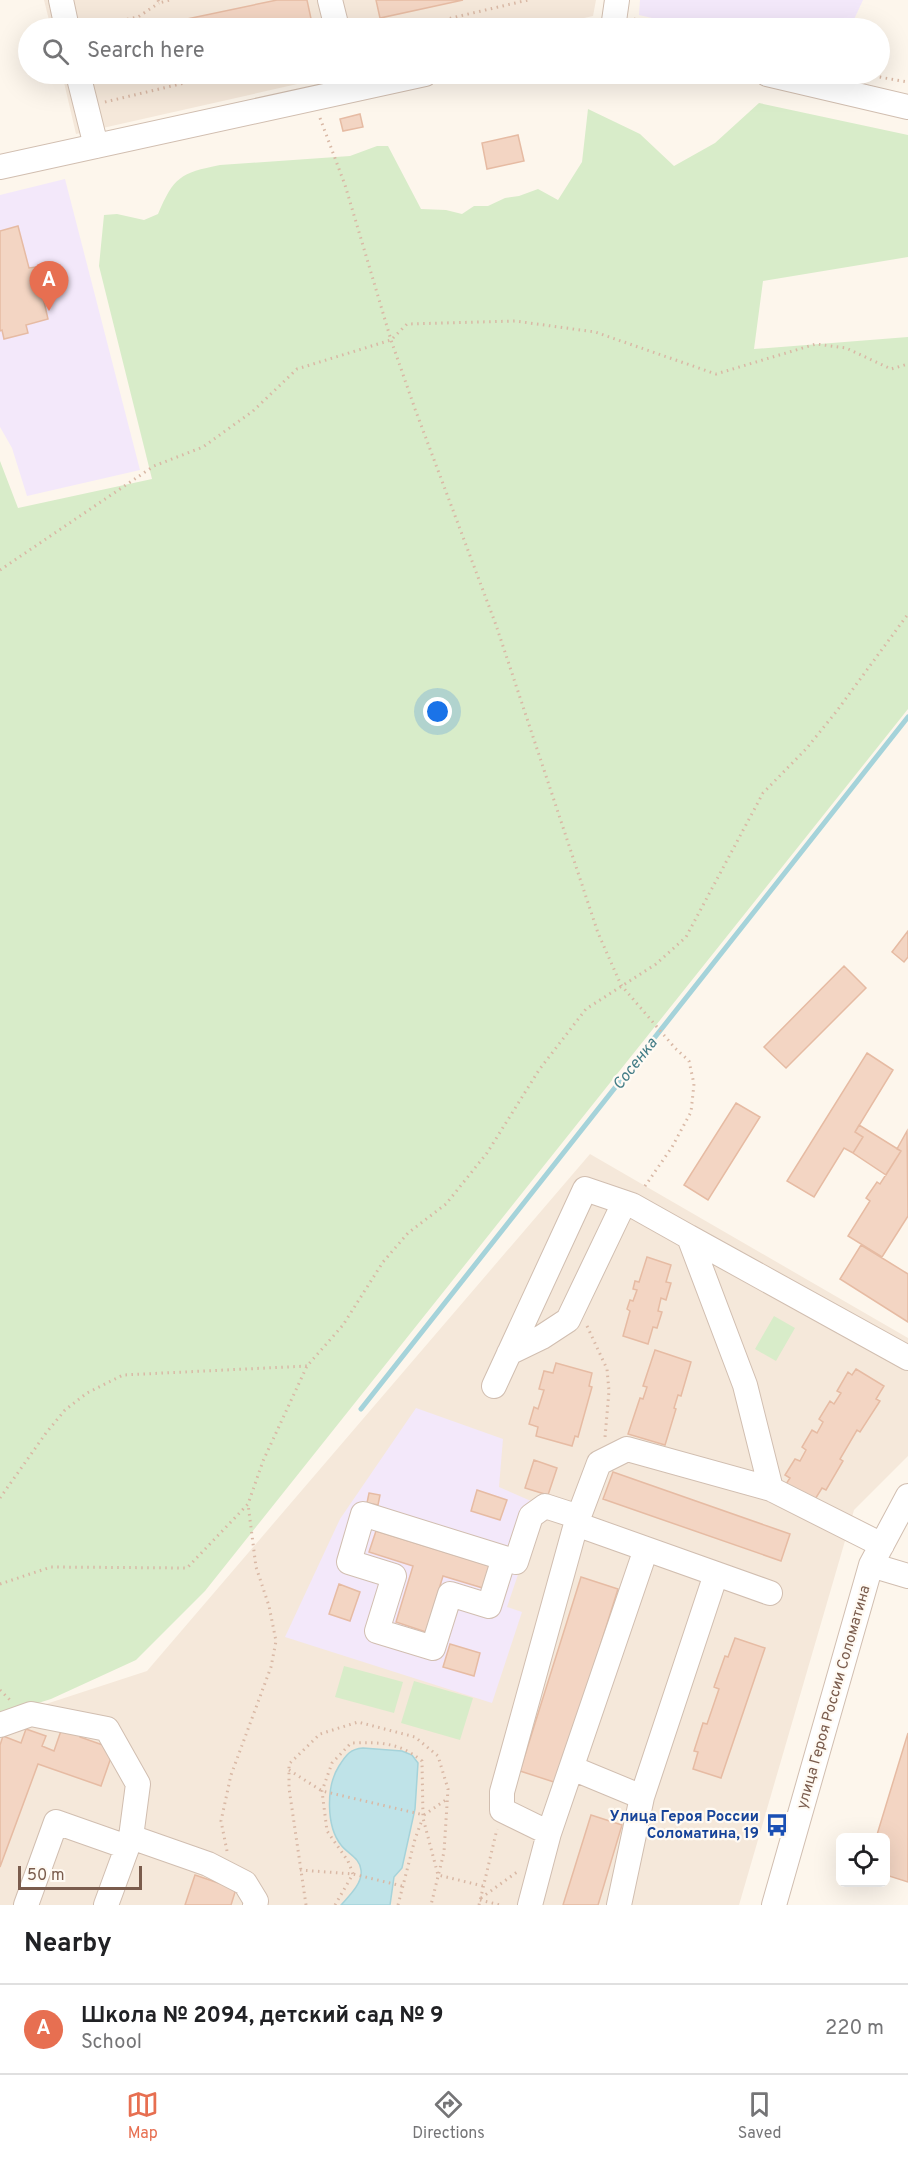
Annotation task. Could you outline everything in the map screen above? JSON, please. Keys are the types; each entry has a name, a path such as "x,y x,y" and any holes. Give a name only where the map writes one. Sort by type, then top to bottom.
{"street":[{"path":"61,0 65,18"},
{"path":"330,0 334,18"},
{"path":"80,84 93,136"},
{"path":"0,167 93,136 309,98 342,84"},
{"path":"810,84 908,107"},
{"path":"494,1386 585,1189 628,1204 908,1358"},
{"path":"509,1353 542,1337 568,1320 628,1204"},
{"path":"689,1237 745,1385 771,1488"},
{"path":"547,1843 502,1810 502,1792 577,1520 599,1463 627,1449 771,1488 908,1576"},
{"name":"улица Героя России Соломатина","path":"774,1905 876,1555 908,1496"},
{"path":"504,1558 489,1606 450,1594 433,1648 377,1631 394,1576 349,1562 363,1514 504,1558 516,1562 531,1516 545,1506 646,1549 770,1593"},
{"path":"530,1905 547,1843 646,1549"},
{"path":"619,1905 642,1797 716,1574"},
{"path":"0,1725 31,1714 107,1729 138,1784 129,1842 106,1905"},
{"path":"572,1768 642,1797"},
{"path":"26,1905 56,1822 208,1864 245,1883 256,1901 255,1905"}],"path":[{"path":"138,18 159,1 170,0"},
{"path":"452,18 528,0"},
{"path":"890,79 908,82"},
{"path":"93,136 96,104 180,84"},
{"path":"309,98 321,121 345,185 391,340 496,626 598,933 621,985 689,1061 694,1084 691,1112 672,1147 628,1204"},
{"path":"0,570 154,466 203,447 253,411 297,369 391,340 407,324 515,321 596,332 716,374 816,344 846,348 891,369 908,364"},
{"path":"0,1584 51,1567 187,1568 248,1504 263,1461 307,1366 343,1325 383,1262 408,1233 446,1204 487,1153 539,1070 586,1009 656,964 686,937 762,793 806,749 908,614"},
{"path":"578,1298 588,1329 607,1369 609,1391 605,1441 599,1463"},
{"path":"0,1497 65,1410 87,1393 123,1375 307,1366"},
{"path":"245,1883 228,1859 221,1821 231,1775 271,1666 276,1641 269,1606 256,1567 248,1504"},
{"path":"306,1905 289,1788 289,1764 320,1734 358,1722 415,1737 438,1756 448,1789 444,1852 431,1905"},
{"path":"336,1905 353,1874 348,1861 327,1831 322,1791 332,1763 351,1743 397,1745 422,1761 424,1816 438,1875"},
{"path":"289,1770 322,1791 424,1816"},
{"path":"398,1905 415,1839 424,1816 447,1799"},
{"path":"479,1905 489,1853 502,1810"},
{"path":"480,1900 547,1843"},
{"path":"300,1870 353,1874 402,1886"},
{"path":"438,1875 483,1886"},
{"path":"480,1900 500,1905"}],"shaded area":[{"path":"44,0 596,0 593,16 584,18 48,18"},
{"path":"640,0 863,0 855,18 652,18 639,15"},
{"path":"64,84 298,84 76,134"},
{"path":"65,179 140,470 27,496 12,448 0,427 0,195"},
{"path":"590,1154 908,1338 908,1456 854,1510 739,1905 0,1905 0,1719 147,1671"},
{"path":"416,1408 503,1439 499,1487 531,1501 510,1549 525,1554 507,1607 522,1612 492,1703 285,1637 340,1519"}],"green space":[{"path":"759,103 908,135 908,257 763,281 754,349 908,337 908,709 205,1591 136,1660 51,1699 0,1715 0,461 18,508 152,479 99,266 104,215 117,214 144,220 158,214 174,184 187,174 207,168 220,165 350,156 377,146 388,146 421,209 446,210 462,214 474,206 488,206 505,198 538,189 558,200 582,162 588,109 640,134 674,166 715,143"},
{"path":"774,1316 795,1328 776,1361 755,1349"},
{"path":"344,1666 403,1682 394,1713 335,1697"},
{"path":"414,1681 473,1698 460,1740 401,1723"}],"water":[{"path":"363,1748 402,1751 412,1755 418,1763 415,1809 402,1868 394,1877 390,1905 341,1905 358,1884 361,1870 358,1862 336,1837 330,1817 330,1795 339,1766 349,1753"}],"building":[{"path":"277,0 307,0 311,18 192,18"},
{"path":"376,0 463,0 380,18"},
{"path":"360,114 363,127 343,131 340,119"},
{"path":"518,135 524,161 487,169 482,143"},
{"path":"18,226 29,268 36,267 48,319 26,325 28,333 4,339 2,330 0,331 0,231"},
{"path":"908,931 908,957 904,962 892,952"},
{"path":"844,966 866,988 786,1068 764,1047"},
{"path":"867,1053 893,1070 855,1132 863,1137 853,1153 844,1148 814,1197 787,1181"},
{"path":"736,1103 760,1117 708,1200 684,1185"},
{"path":"859,1125 901,1151 886,1175 853,1153 863,1137 855,1132"},
{"path":"907,1131 908,1216 882,1257 848,1236 870,1201 866,1198 877,1182 880,1184 901,1151 897,1149"},
{"path":"861,1245 908,1274 908,1322 840,1279"},
{"path":"647,1257 671,1265 666,1282 671,1283 666,1300 661,1298 658,1311 662,1312 657,1328 653,1327 648,1344 623,1336 630,1311 627,1309 637,1290 633,1289 635,1281 639,1282"},
{"path":"655,1350 691,1362 681,1396 678,1395 665,1445 628,1434 640,1398 643,1399 647,1387 643,1386"},
{"path":"556,1363 592,1373 589,1386 592,1387 578,1437 575,1436 572,1446 536,1436 538,1427 529,1424 534,1407 538,1409 544,1390 539,1389 544,1371 553,1373"},
{"path":"856,1369 884,1386 876,1399 880,1401 860,1432 857,1430 826,1490 822,1488 814,1501 786,1484 790,1478 785,1475 795,1459 800,1461 806,1450 802,1447 812,1430 817,1433 823,1422 819,1419 830,1401 834,1404 841,1393 837,1391 848,1372 852,1375"},
{"path":"534,1460 557,1468 548,1495 525,1488"},
{"path":"613,1472 790,1534 781,1561 603,1499"},
{"path":"477,1490 507,1500 500,1520 471,1511"},
{"path":"369,1493 380,1495 378,1505 367,1503"},
{"path":"376,1531 493,1567 486,1589 443,1576 426,1632 396,1622 413,1566 369,1552"},
{"path":"581,1577 618,1589 557,1783 520,1771"},
{"path":"339,1584 360,1592 350,1621 329,1614"},
{"path":"735,1638 765,1648 721,1778 693,1769 698,1752 694,1751 703,1723 707,1724 719,1689 714,1687 725,1656 728,1657"},
{"path":"450,1644 480,1653 474,1676 443,1667"},
{"path":"63,1725 81,1732 80,1737 114,1749 101,1786 38,1764 0,1867 0,1745 3,1736 21,1743 26,1729 46,1736 42,1746 54,1751"},
{"path":"908,1733 908,1882 890,1876 890,1833 878,1833"},
{"path":"591,1815 622,1825 598,1905 563,1905"},
{"path":"195,1875 236,1889 231,1905 185,1905"}],"waterway":[{"name":"Сосенка","path":"361,1409 908,717"}],"place":[{"name":"Школа № 2094, детский сад № 9","path":"49,311"},
{"name":"Улица Героя России Соломатина, 19","path":"777,1825"}]}
